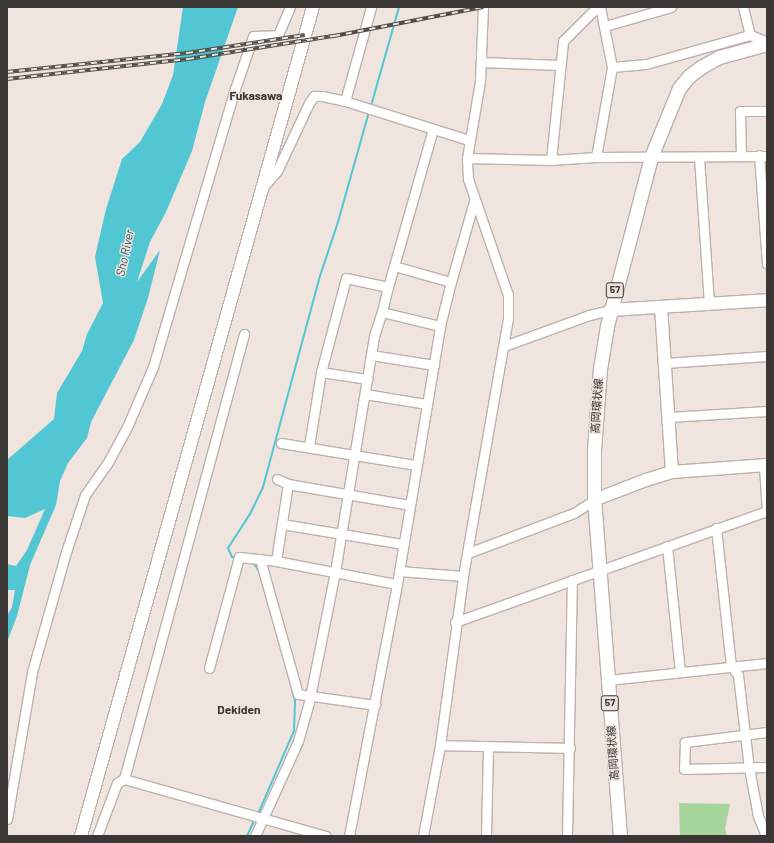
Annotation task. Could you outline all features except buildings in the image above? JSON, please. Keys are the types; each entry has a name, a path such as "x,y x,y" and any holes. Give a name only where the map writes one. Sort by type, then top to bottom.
{"main road":[{"name":"高岡環状線","path":"620,836 594,500 594,450 600,369 610,310 651,157 679,88 689,76 701,66 719,57 767,43"}],"street":[{"path":"7,819 32,672 66,552 85,496 107,464 127,427 153,367 235,89 253,36 278,35 290,7"},
{"path":"81,836 313,7"},
{"path":"345,101 371,7"},
{"path":"423,836 440,746 463,576 508,318 508,295 474,201 468,179 467,158 469,140 480,81 483,7"},
{"path":"551,160 563,42 566,36 597,7"},
{"path":"596,157 612,67 600,7"},
{"path":"605,26 671,7"},
{"path":"742,7 750,35"},
{"path":"612,67 646,64 750,35 767,43"},
{"path":"481,62 560,65"},
{"path":"262,188 277,171 309,103 314,96 322,96 345,101 469,140"},
{"path":"741,156 740,112 767,111"},
{"path":"255,836 298,741 317,664 335,572 340,533 348,494 374,336 433,129"},
{"path":"467,158 551,160 596,157 763,156 767,264"},
{"path":"699,157 709,304"},
{"path":"349,836 397,584 402,544 440,326 474,201"},
{"path":"394,266 451,282"},
{"path":"310,446 321,372 346,278 388,287"},
{"path":"504,346 589,315 610,310 767,300"},
{"path":"661,307 672,472"},
{"path":"382,312 440,326"},
{"path":"97,836 118,783 124,779 244,334"},
{"path":"371,355 434,365"},
{"path":"665,363 767,356"},
{"path":"321,372 367,378"},
{"path":"365,394 427,404"},
{"path":"669,417 767,411"},
{"path":"281,442 355,453 416,465"},
{"path":"456,622 716,528 767,512 766,465 672,472 646,480 594,500 574,513 468,553"},
{"path":"277,479 288,484 410,505"},
{"path":"276,561 288,484"},
{"path":"282,524 402,544"},
{"path":"716,528 731,666 738,675 749,768 758,816 765,826 766,836"},
{"path":"668,546 680,671"},
{"path":"209,668 240,557 276,561 397,584"},
{"path":"260,559 298,694 375,705"},
{"path":"399,571 463,576"},
{"path":"567,836 570,748 572,580"},
{"path":"608,680 680,671 767,663"},
{"path":"767,732 685,742 684,769 767,767"},
{"path":"440,746 570,748"},
{"path":"486,836 488,746"},
{"path":"124,779 326,836"}],"green space":[{"path":"679,803 730,804 725,829 727,836 680,836"}],"water":[{"name":"Sho River","path":"183,7 238,7 205,102 192,151 166,212 150,242 137,282 160,250 148,298 134,340 91,422 87,438 68,463 60,481 56,505 30,565 17,616 7,642 7,616 12,607 15,590 7,590 7,564 16,566 27,550 45,509 25,518 7,516 7,460 54,419 57,393 82,351 87,334 103,303 95,257 106,209 122,159 140,142 162,104 173,75"}],"waterway":[{"path":"371,106 399,7"},
{"path":"235,558 232,557 228,548 250,514 263,487 319,279 338,222 369,112"},
{"path":"251,562 256,566 259,572"},
{"path":"258,814 294,731 295,701 291,686"},
{"path":"247,836 255,819"}],"railway":[{"path":"7,79 188,59 334,36 483,7"},
{"path":"7,72 187,53 305,35"}],"district":[{"name":"Fukasawa","path":"256,96"},
{"name":"Dekiden","path":"239,710"}]}
